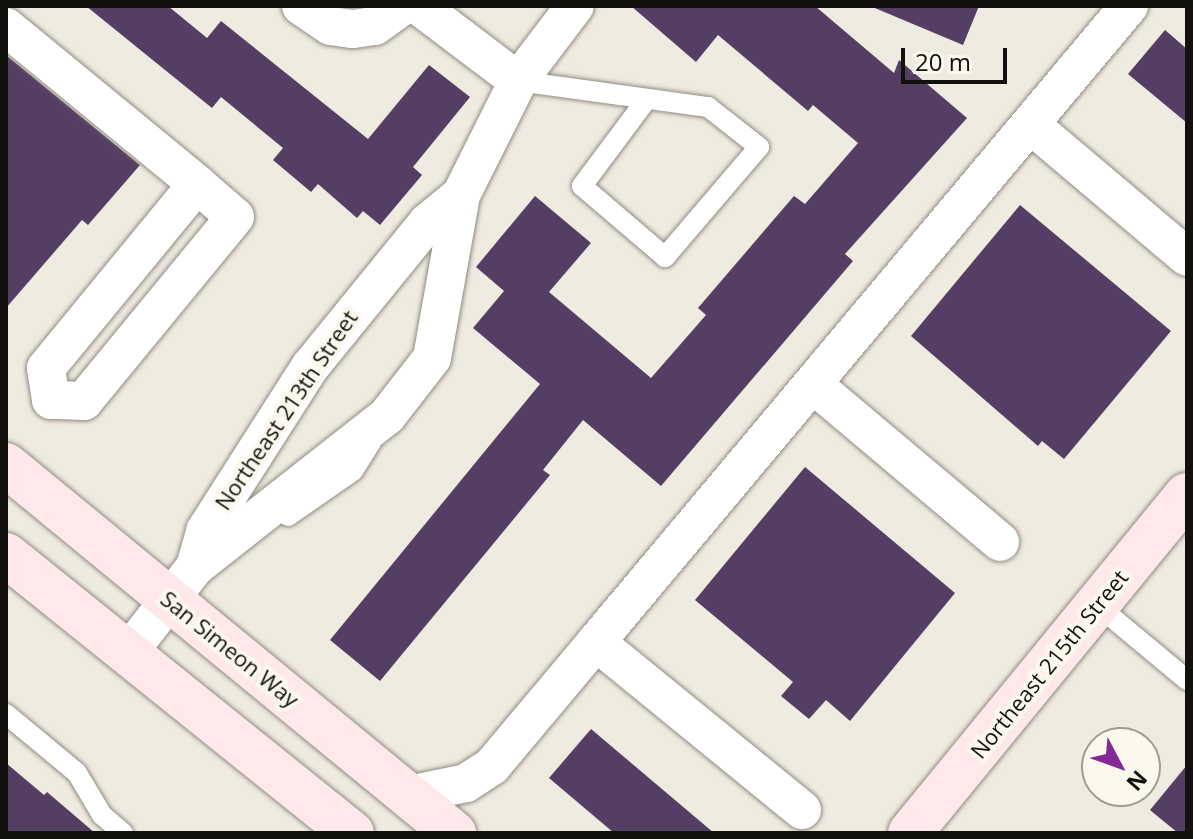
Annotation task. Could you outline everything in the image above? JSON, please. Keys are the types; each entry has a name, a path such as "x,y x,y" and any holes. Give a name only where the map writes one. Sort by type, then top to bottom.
{"street":[{"path":"301,6 331,26 353,29 375,26 403,6"},
{"path":"419,6 518,81"},
{"name":"Northeast 213th Street","path":"128,653 196,572 243,527 387,416 432,358 461,195 518,81 575,6"},
{"path":"408,795 466,783 518,737 815,386 1129,6"},
{"path":"6,27 197,184 235,217 84,401 51,400 46,368 197,184"},
{"path":"1031,125 1187,257"},
{"name":"Northeast 213th Street","path":"196,572 205,531 310,367 427,223 461,195"},
{"path":"815,386 1000,542"},
{"name":"San Simeon Way","path":"6,465 196,572 408,795 454,833"},
{"name":"Northeast 215th Street","path":"910,833 1187,495"},
{"path":"6,555 352,833"},
{"path":"596,642 802,810"}],"lane":[{"path":"518,81 708,107 759,147 665,257 582,186 646,100"},
{"path":"1097,605 1187,680"},
{"path":"6,714 77,773 102,815 123,833"}],"building":[{"path":"86,6 168,6 207,38 221,21 368,139 429,65 470,97 413,167 422,175 380,225 363,211 357,218 318,184 311,192 273,160 283,148 221,97 212,108"},
{"path":"631,6 815,6 894,73 899,60 967,118 845,254 853,261 661,486 583,420 543,470 550,475 380,681 330,640 540,384 473,328 504,291 476,267 535,196 591,243 549,292 651,378 706,315 698,308 794,196 805,204 858,143 813,105 808,111 718,35 696,62"},
{"path":"870,6 979,6 963,45"},
{"path":"1165,30 1187,49 1187,123 1128,74"},
{"path":"6,55 140,165 88,225 82,220 6,308"},
{"path":"1020,205 1171,331 1064,459 1042,441 1038,446 911,336"},
{"path":"805,467 955,593 850,721 826,700 809,719 781,696 793,682 695,600"},
{"path":"591,729 714,833 614,833 549,778"},
{"path":"6,763 44,795 47,792 95,833 6,833"},
{"path":"1187,765 1187,833 1178,833 1150,810 1161,807 1161,797"}]}
